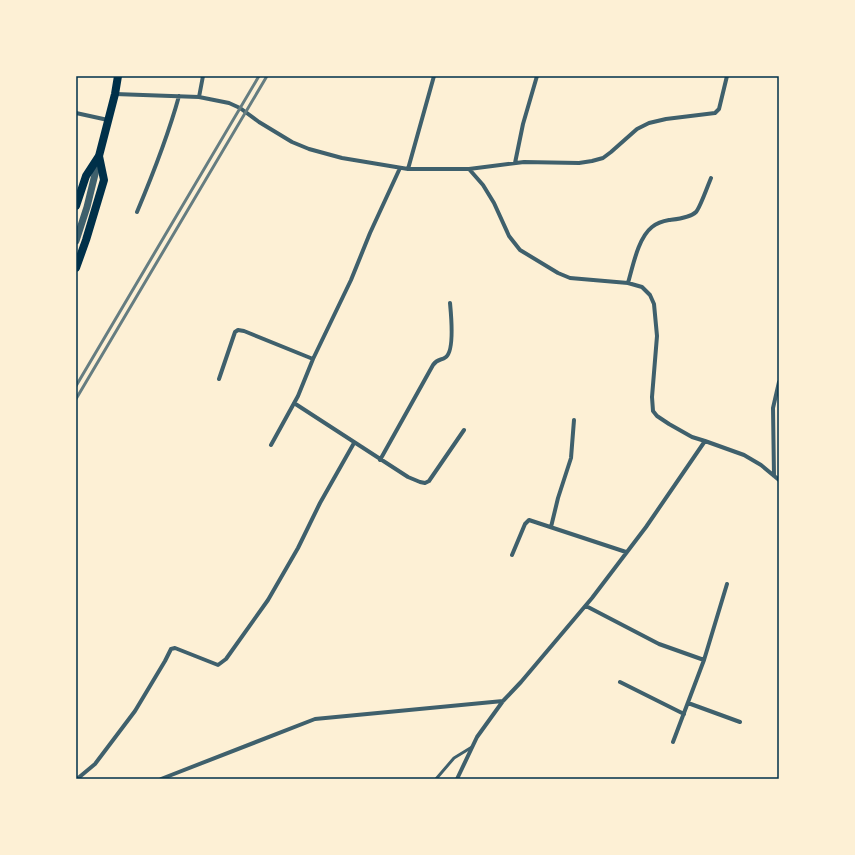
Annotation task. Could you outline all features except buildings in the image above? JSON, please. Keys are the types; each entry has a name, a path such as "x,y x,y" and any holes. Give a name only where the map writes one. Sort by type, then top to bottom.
{"main road":[{"path":"76,206 86,176 99,156 115,94 118,76"},
{"path":"76,268 104,180 99,156"}],"street":[{"path":"199,97 203,76"},
{"path":"408,169 434,76"},
{"path":"514,163 523,124 537,76"},
{"path":"115,94 199,97 229,103 240,108 258,122 292,142 309,149 342,158 408,169 469,169 524,162 579,164 603,158 637,129 649,124 666,119 715,113 719,109 727,76"},
{"path":"137,212 164,144 179,96"},
{"path":"76,113 108,120"},
{"path":"76,241 95,179 99,156"},
{"path":"271,445 294,403 313,359 351,280 370,233 400,168"},
{"path":"469,169 494,203 509,236 520,250 558,273 570,278 628,283 642,287 650,295 654,304 657,336 652,397 653,411 657,416 692,437 744,454 761,465 779,480"},
{"path":"628,283 636,255 644,237 652,227 661,222 689,216 696,212 711,178"},
{"path":"380,460 432,365 438,359 447,356 448,354 451,346 450,303"},
{"path":"219,379 235,332 238,330 244,331 313,359"},
{"path":"774,476 773,408 779,382"},
{"path":"294,403 380,460 414,480 425,483 429,481 464,430"},
{"path":"551,527 558,498 571,458 574,420"},
{"path":"456,779 477,737 503,701 586,606 646,527 705,441"},
{"path":"77,779 95,764 135,711 171,649 175,648 218,665 226,659 268,600 298,548 320,503 354,443"},
{"path":"512,555 527,522 532,521 626,552"},
{"path":"674,742 704,660 727,584"},
{"path":"586,606 659,644 704,660"},
{"path":"620,682 684,714"},
{"path":"161,779 315,719 503,701"},
{"path":"688,702 740,722"}],"lane":[{"path":"436,779 454,758 472,747"}],"railway":[{"path":"76,386 259,76"},
{"path":"76,399 267,76"}]}
